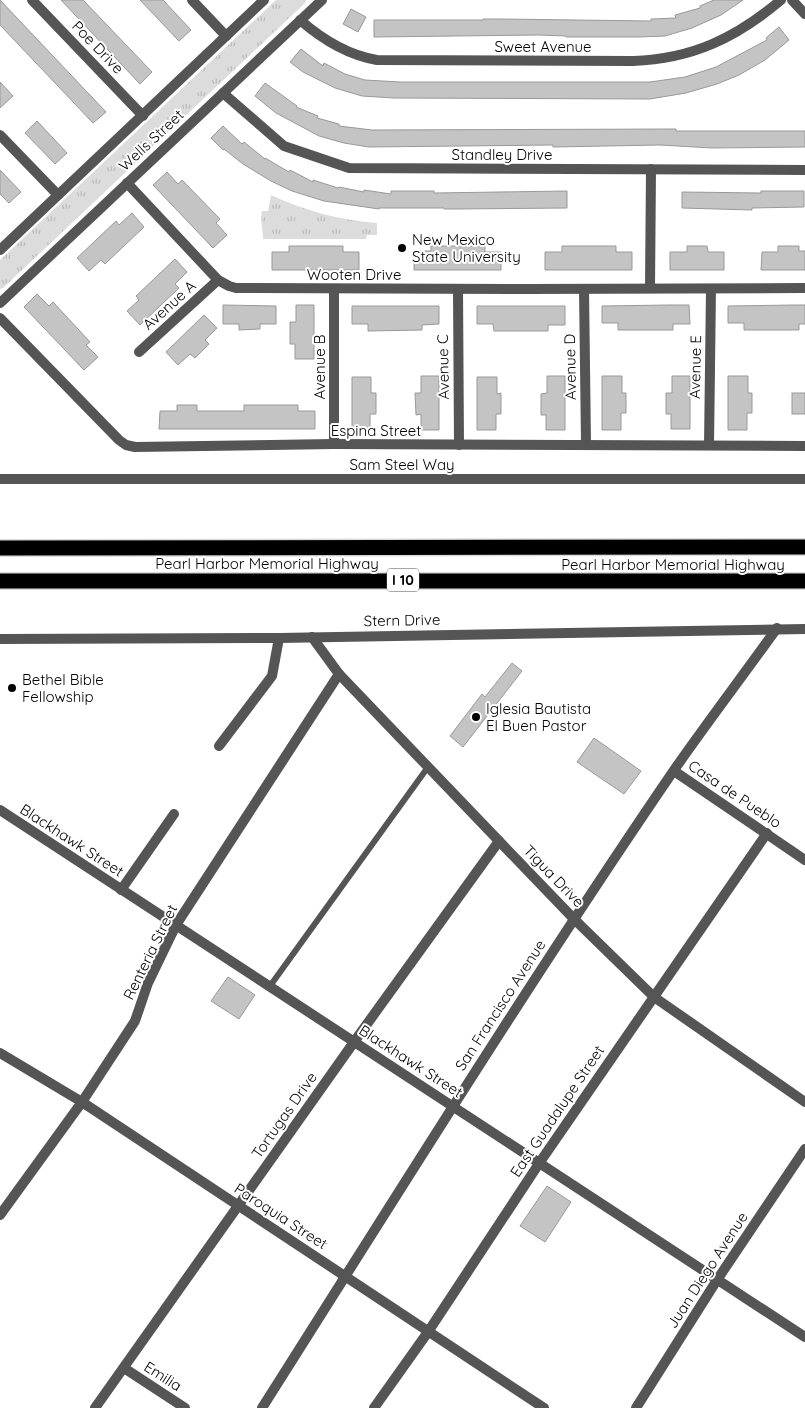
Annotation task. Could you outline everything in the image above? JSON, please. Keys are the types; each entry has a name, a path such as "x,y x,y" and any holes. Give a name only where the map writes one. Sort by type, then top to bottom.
{"highway":[{"name":"Pearl Harbor Memorial Highway","path":"0,548 805,547"},
{"name":"Pearl Harbor Memorial Highway","path":"0,581 805,581"}],"street":[{"name":"Poe Drive","path":"32,0 143,116"},
{"path":"192,0 226,36"},
{"name":"Wells Street","path":"0,250 264,0"},
{"name":"Wells Street","path":"0,303 322,0"},
{"name":"Sweet Avenue","path":"300,20 330,43 354,55 377,60 658,60 683,55 734,34 781,0"},
{"path":"792,0 805,14"},
{"name":"Standley Drive","path":"223,94 284,146 349,168 805,170"},
{"path":"0,135 58,195"},
{"path":"650,288 651,169"},
{"name":"Wooten Drive","path":"127,183 218,280 236,288 805,288"},
{"name":"Avenue A","path":"139,352 218,280"},
{"name":"Avenue B","path":"334,289 334,444"},
{"name":"Avenue C","path":"458,289 459,445"},
{"name":"Avenue D","path":"584,289 586,444"},
{"name":"Avenue E","path":"709,445 711,289"},
{"name":"Espina Street","path":"0,318 119,440 126,445 135,447 334,444 805,446"},
{"name":"Sam Steel Way","path":"0,479 805,479"},
{"name":"San Francisco Avenue","path":"262,1408 453,1105 574,919 674,771 777,628"},
{"name":"Stern Drive","path":"0,639 279,638 805,629"},
{"name":"Tigua Drive","path":"312,637 339,674 574,919 654,997 805,1102"},
{"path":"220,746 272,676 279,638"},
{"name":"Renteria Street","path":"0,1215 82,1102 135,1020 148,983 176,925 339,674"},
{"name":"Casa de Pueblo","path":"674,771 805,860"},
{"name":"Blackhawk Street","path":"0,810 805,1337"},
{"path":"121,890 174,814"},
{"name":"East Guadalupe Street","path":"374,1408 428,1332 540,1162 767,833"},
{"name":"Tortugas Drive","path":"95,1408 499,840"},
{"name":"Paroquia Street","path":"0,1053 82,1102 544,1408"},
{"name":"Juan Diego Avenue","path":"636,1408 717,1280 805,1149"},
{"name":"Emilia","path":"124,1368 185,1408"}],"lane":[{"path":"270,986 428,767"}],"green space":[{"path":"276,0 306,0 0,289 0,260"},
{"path":"271,195 322,214 349,220 377,223 377,235 367,235 366,239 263,239 262,211 268,211"}],"building":[{"path":"0,0 106,112 93,123 0,25"},
{"path":"61,0 83,0 152,72 140,84"},
{"path":"140,0 163,0 191,30 179,41"},
{"path":"714,0 743,0 721,15 692,28 665,36 374,37 374,20 651,21 651,19 676,18 675,15 700,8 700,6"},
{"path":"351,9 366,17 358,32 343,24"},
{"path":"779,27 789,40 765,60 739,75 686,93 650,99 394,98 362,96 335,88 303,72 290,62 301,49 323,66 324,63 345,74 365,80 400,82 650,82 685,77 716,67 767,40 766,38"},
{"path":"0,82 13,96 0,108"},
{"path":"265,83 296,107 318,116 317,118 339,124 339,126 372,130 676,129 676,131 805,131 805,147 712,148 660,145 553,147 553,145 369,147 319,136 276,113 255,96"},
{"path":"37,121 67,153 55,164 25,133"},
{"path":"223,126 242,144 244,142 265,159 289,172 290,170 313,182 313,180 338,188 391,194 391,191 434,191 434,193 567,191 567,208 379,209 324,201 292,191 271,181 223,150 211,138"},
{"path":"0,170 21,192 9,203 0,194"},
{"path":"167,172 178,184 182,180 220,219 216,223 227,235 213,248 153,185"},
{"path":"761,191 804,191 804,207 752,208 752,210 682,208 682,192 761,193"},
{"path":"132,213 144,227 105,264 101,260 89,271 77,258 116,221 119,225"},
{"path":"289,246 343,246 343,252 359,252 359,270 272,270 272,252 289,252"},
{"path":"431,246 485,246 485,252 501,252 501,270 414,270 414,251 431,251"},
{"path":"562,246 616,246 616,252 632,252 632,270 545,270 545,252 562,252"},
{"path":"687,246 707,246 708,252 724,252 724,270 670,270 670,252 687,252"},
{"path":"778,246 799,246 799,251 805,251 805,270 761,270 762,252 778,252"},
{"path":"175,259 187,272 175,284 179,288 140,325 127,311 139,300 136,296"},
{"path":"37,294 49,306 53,302 90,342 86,345 98,357 84,370 24,307"},
{"path":"223,305 276,306 276,324 260,324 260,329 239,330 239,324 223,324"},
{"path":"296,305 314,305 314,359 295,359 295,344 290,344 290,322 296,322"},
{"path":"689,305 690,324 673,324 673,330 618,330 618,323 602,323 602,306"},
{"path":"805,305 805,324 799,324 799,330 744,330 744,323 728,323 728,306"},
{"path":"352,306 439,306 439,324 422,325 422,330 368,331 368,324 352,324"},
{"path":"477,306 565,306 565,325 548,325 548,331 494,331 493,324 477,324"},
{"path":"204,315 217,328 205,340 209,344 195,358 190,354 178,365 166,352"},
{"path":"421,376 439,376 439,430 421,430 421,414 416,415 415,393 421,393"},
{"path":"547,376 565,376 565,430 546,430 546,415 541,415 541,394 547,393"},
{"path":"602,376 622,376 622,393 626,393 626,413 621,413 621,430 602,430"},
{"path":"672,376 690,376 690,429 671,429 671,414 666,414 666,393 672,393"},
{"path":"728,376 748,376 748,393 752,393 752,413 747,413 747,430 728,430"},
{"path":"352,377 371,377 371,393 376,393 376,414 370,414 370,430 352,430"},
{"path":"477,377 497,377 497,394 501,393 501,414 496,414 496,430 477,430"},
{"path":"792,393 805,393 805,414 792,414"},
{"path":"177,405 197,405 197,411 244,411 244,405 298,405 298,411 315,411 315,429 159,429 160,411 177,411"},
{"name":"Iglesia Bautista El Buen Pastor","path":"512,663 522,671 463,747 450,736 482,694 485,697"},
{"path":"594,738 641,771 624,794 577,762"},
{"path":"228,977 255,995 239,1019 211,1001"},
{"path":"547,1186 571,1202 545,1242 520,1226"}],"place":[{"name":"New Mexico State University","path":"402,248"},
{"name":"Bethel Bible Fellowship","path":"12,688"},
{"name":"Iglesia Bautista El Buen Pastor","path":"476,717"}]}
